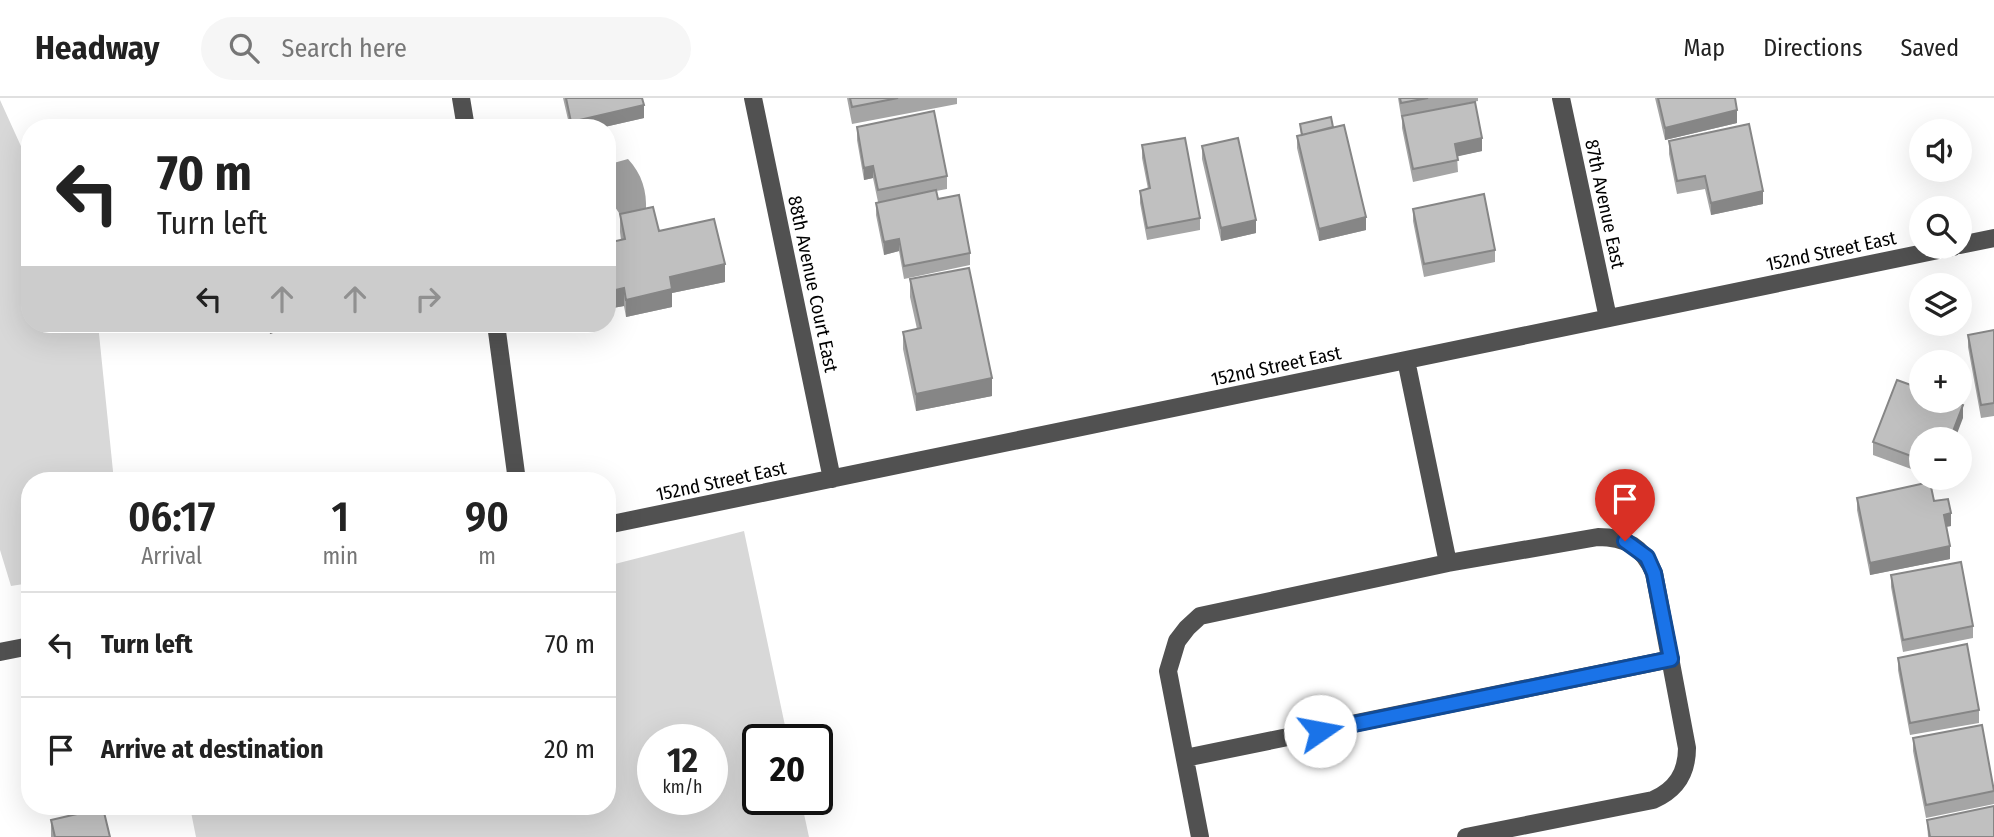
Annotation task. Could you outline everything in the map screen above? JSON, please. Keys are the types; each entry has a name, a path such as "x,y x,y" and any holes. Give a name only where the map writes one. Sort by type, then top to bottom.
{"street":[{"path":"461,98 464,119"},
{"name":"88th Avenue Court East","path":"753,98 832,479"},
{"name":"87th Avenue East","path":"1561,98 1608,318"},
{"path":"1972,243 1994,238"},
{"name":"152nd Street East","path":"616,524 1909,256"},
{"path":"497,333 516,472"},
{"path":"1406,360 1448,563"},
{"path":"1200,837 1168,671 1177,640 1200,616 1448,563 1598,537 1625,541 1647,557 1654,573 1687,748 1683,774 1665,795 1653,800 1466,837"},
{"path":"0,652 21,648"},
{"path":"1185,758 1671,659"}],"shaded area":[{"path":"0,100 21,146 21,333 99,333 113,472 21,472 21,584 11,586 0,550"},
{"path":"628,159 643,183 646,197 646,211 625,222 616,208 616,162"},
{"path":"744,531 785,724 742,724 742,815 804,815 809,837 196,837 192,815 616,815 616,564"}],"building":[{"path":"566,98 642,98 644,105 584,119 570,119"},
{"path":"850,98 898,98 852,107"},
{"path":"1400,98 1428,98 1401,103"},
{"path":"1658,98 1735,98 1737,110 1665,128"},
{"path":"1475,102 1482,138 1455,144 1458,160 1413,169 1402,116"},
{"path":"934,111 947,176 878,190 873,166 864,168 857,127"},
{"path":"1331,117 1333,127 1302,135 1300,124"},
{"path":"1749,124 1763,191 1711,203 1705,176 1677,181 1669,141"},
{"path":"1344,125 1366,217 1319,229 1297,136"},
{"path":"1185,138 1200,218 1147,228 1140,191 1150,188 1142,145"},
{"path":"1238,138 1256,220 1221,228 1202,146"},
{"path":"936,190 938,199 959,195 970,253 904,266 899,239 884,242 876,203"},
{"path":"1484,194 1495,250 1424,264 1413,209"},
{"path":"653,207 659,231 714,219 725,264 670,277 672,289 626,300 624,288 616,290 616,241 625,239 620,214"},
{"path":"969,268 992,378 916,394 903,332 921,328 910,279"},
{"path":"1994,330 1994,403 1981,405 1968,336"},
{"path":"1897,380 1909,384 1909,413 1960,413 1955,427 1909,427 1909,455 1873,442"},
{"path":"1909,487 1909,490 1932,490 1934,501 1948,499 1951,513 1944,515 1950,546 1870,563 1857,498"},
{"path":"1961,562 1973,626 1903,640 1891,575"},
{"path":"1967,644 1979,710 1910,723 1898,658"},
{"path":"1982,725 1994,791 1926,805 1913,738"},
{"path":"1994,806 1994,837 1930,837 1927,820"},
{"path":"73,815 105,815 110,837 55,837 51,820"}],"route":[{"path":"1320,731 1671,659 1654,573 1647,557 1625,541"}]}
